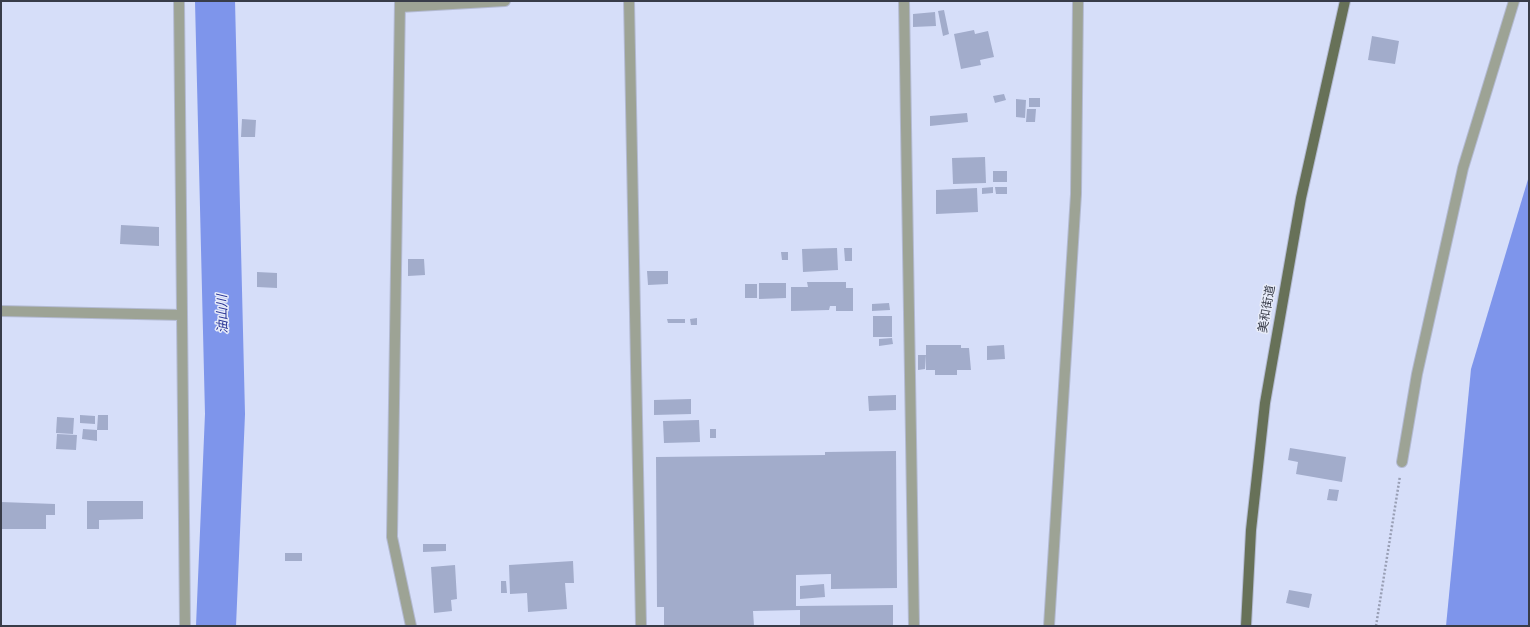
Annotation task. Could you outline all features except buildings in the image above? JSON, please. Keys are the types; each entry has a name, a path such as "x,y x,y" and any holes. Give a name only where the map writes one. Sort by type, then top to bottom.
{"main road":[{"name":"美和街道","path":"1246,626 1251,530 1265,403 1301,198 1345,1"}],"street":[{"path":"179,1 185,626"},
{"path":"412,626 392,537 400,4 505,1"},
{"path":"629,1 642,626"},
{"path":"904,1 914,626"},
{"path":"1049,626 1076,194 1078,1"},
{"path":"1402,462 1417,374 1463,168 1514,1"},
{"path":"1,311 182,315"}],"path":[{"path":"1376,626 1402,462"}],"water":[{"path":"1529,176 1529,626 1446,626 1471,369"}],"waterway":[{"name":"油山川","path":"215,1 225,414 216,626"}]}
